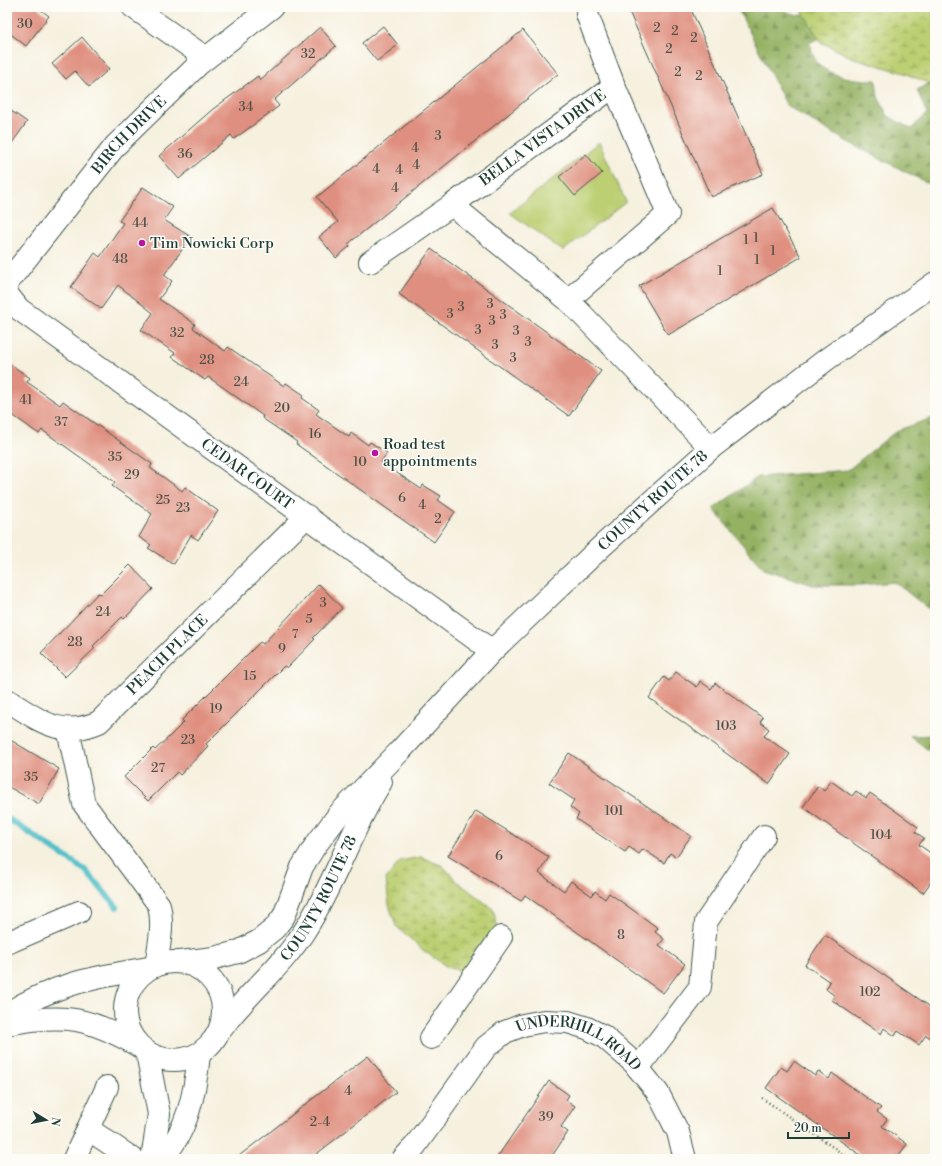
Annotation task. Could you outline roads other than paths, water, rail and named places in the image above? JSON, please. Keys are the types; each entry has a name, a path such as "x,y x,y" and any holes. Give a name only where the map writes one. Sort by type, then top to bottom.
{"street":[{"path":"133,7 206,58"},
{"name":"BIRCH DRIVE","path":"7,283 116,145 206,58 272,7"},
{"path":"587,14 614,86"},
{"name":"BELLA VISTA DRIVE","path":"370,262 614,86 668,214 568,300"},
{"path":"452,204 568,300 712,448"},
{"name":"COUNTY ROUTE 78","path":"180,962 214,958 238,952 258,941 275,928 284,916 302,867 315,846 340,813 399,752 492,651 602,546 712,448 827,359 935,283"},
{"name":"CEDAR COURT","path":"7,294 18,309 307,516 492,651"},
{"name":"PEACH PLACE","path":"7,700 49,725 68,729 84,729 98,722 307,516"},
{"path":"68,729 84,804 159,906 162,917 162,931 153,967 138,978 130,990 125,1005 125,1020 130,1034 143,1050 159,1114 158,1129 152,1159"},
{"name":"COUNTY ROUTE 78","path":"219,1032 238,1007 287,956 317,912 350,836 368,802 399,752"},
{"path":"638,1068 700,987 706,922 764,836"},
{"path":"7,943 79,912"},
{"path":"430,1038 501,937"},
{"path":"7,1014 37,996 86,979 153,967 164,963 180,962 195,966 207,975 217,987 223,1001 223,1017 219,1032 210,1045 198,1054 186,1060 172,1061 159,1059 107,1029 76,1019 60,1017 7,1024"},
{"name":"UNDERHILL ROAD","path":"403,1159 486,1047 505,1032 523,1025 544,1021 568,1022 587,1028 603,1036 638,1068 658,1093 675,1126 685,1159"},
{"path":"161,1159 176,1141 184,1123 196,1084 198,1054"},
{"path":"74,1159 107,1087"},
{"path":"88,1129 133,1159"}],"waterway":[{"path":"7,818 85,870 117,907"}],"place":[{"name":"Tim Nowicki Corp","path":"142,243"},
{"name":"Road test appointments","path":"375,453"}]}
